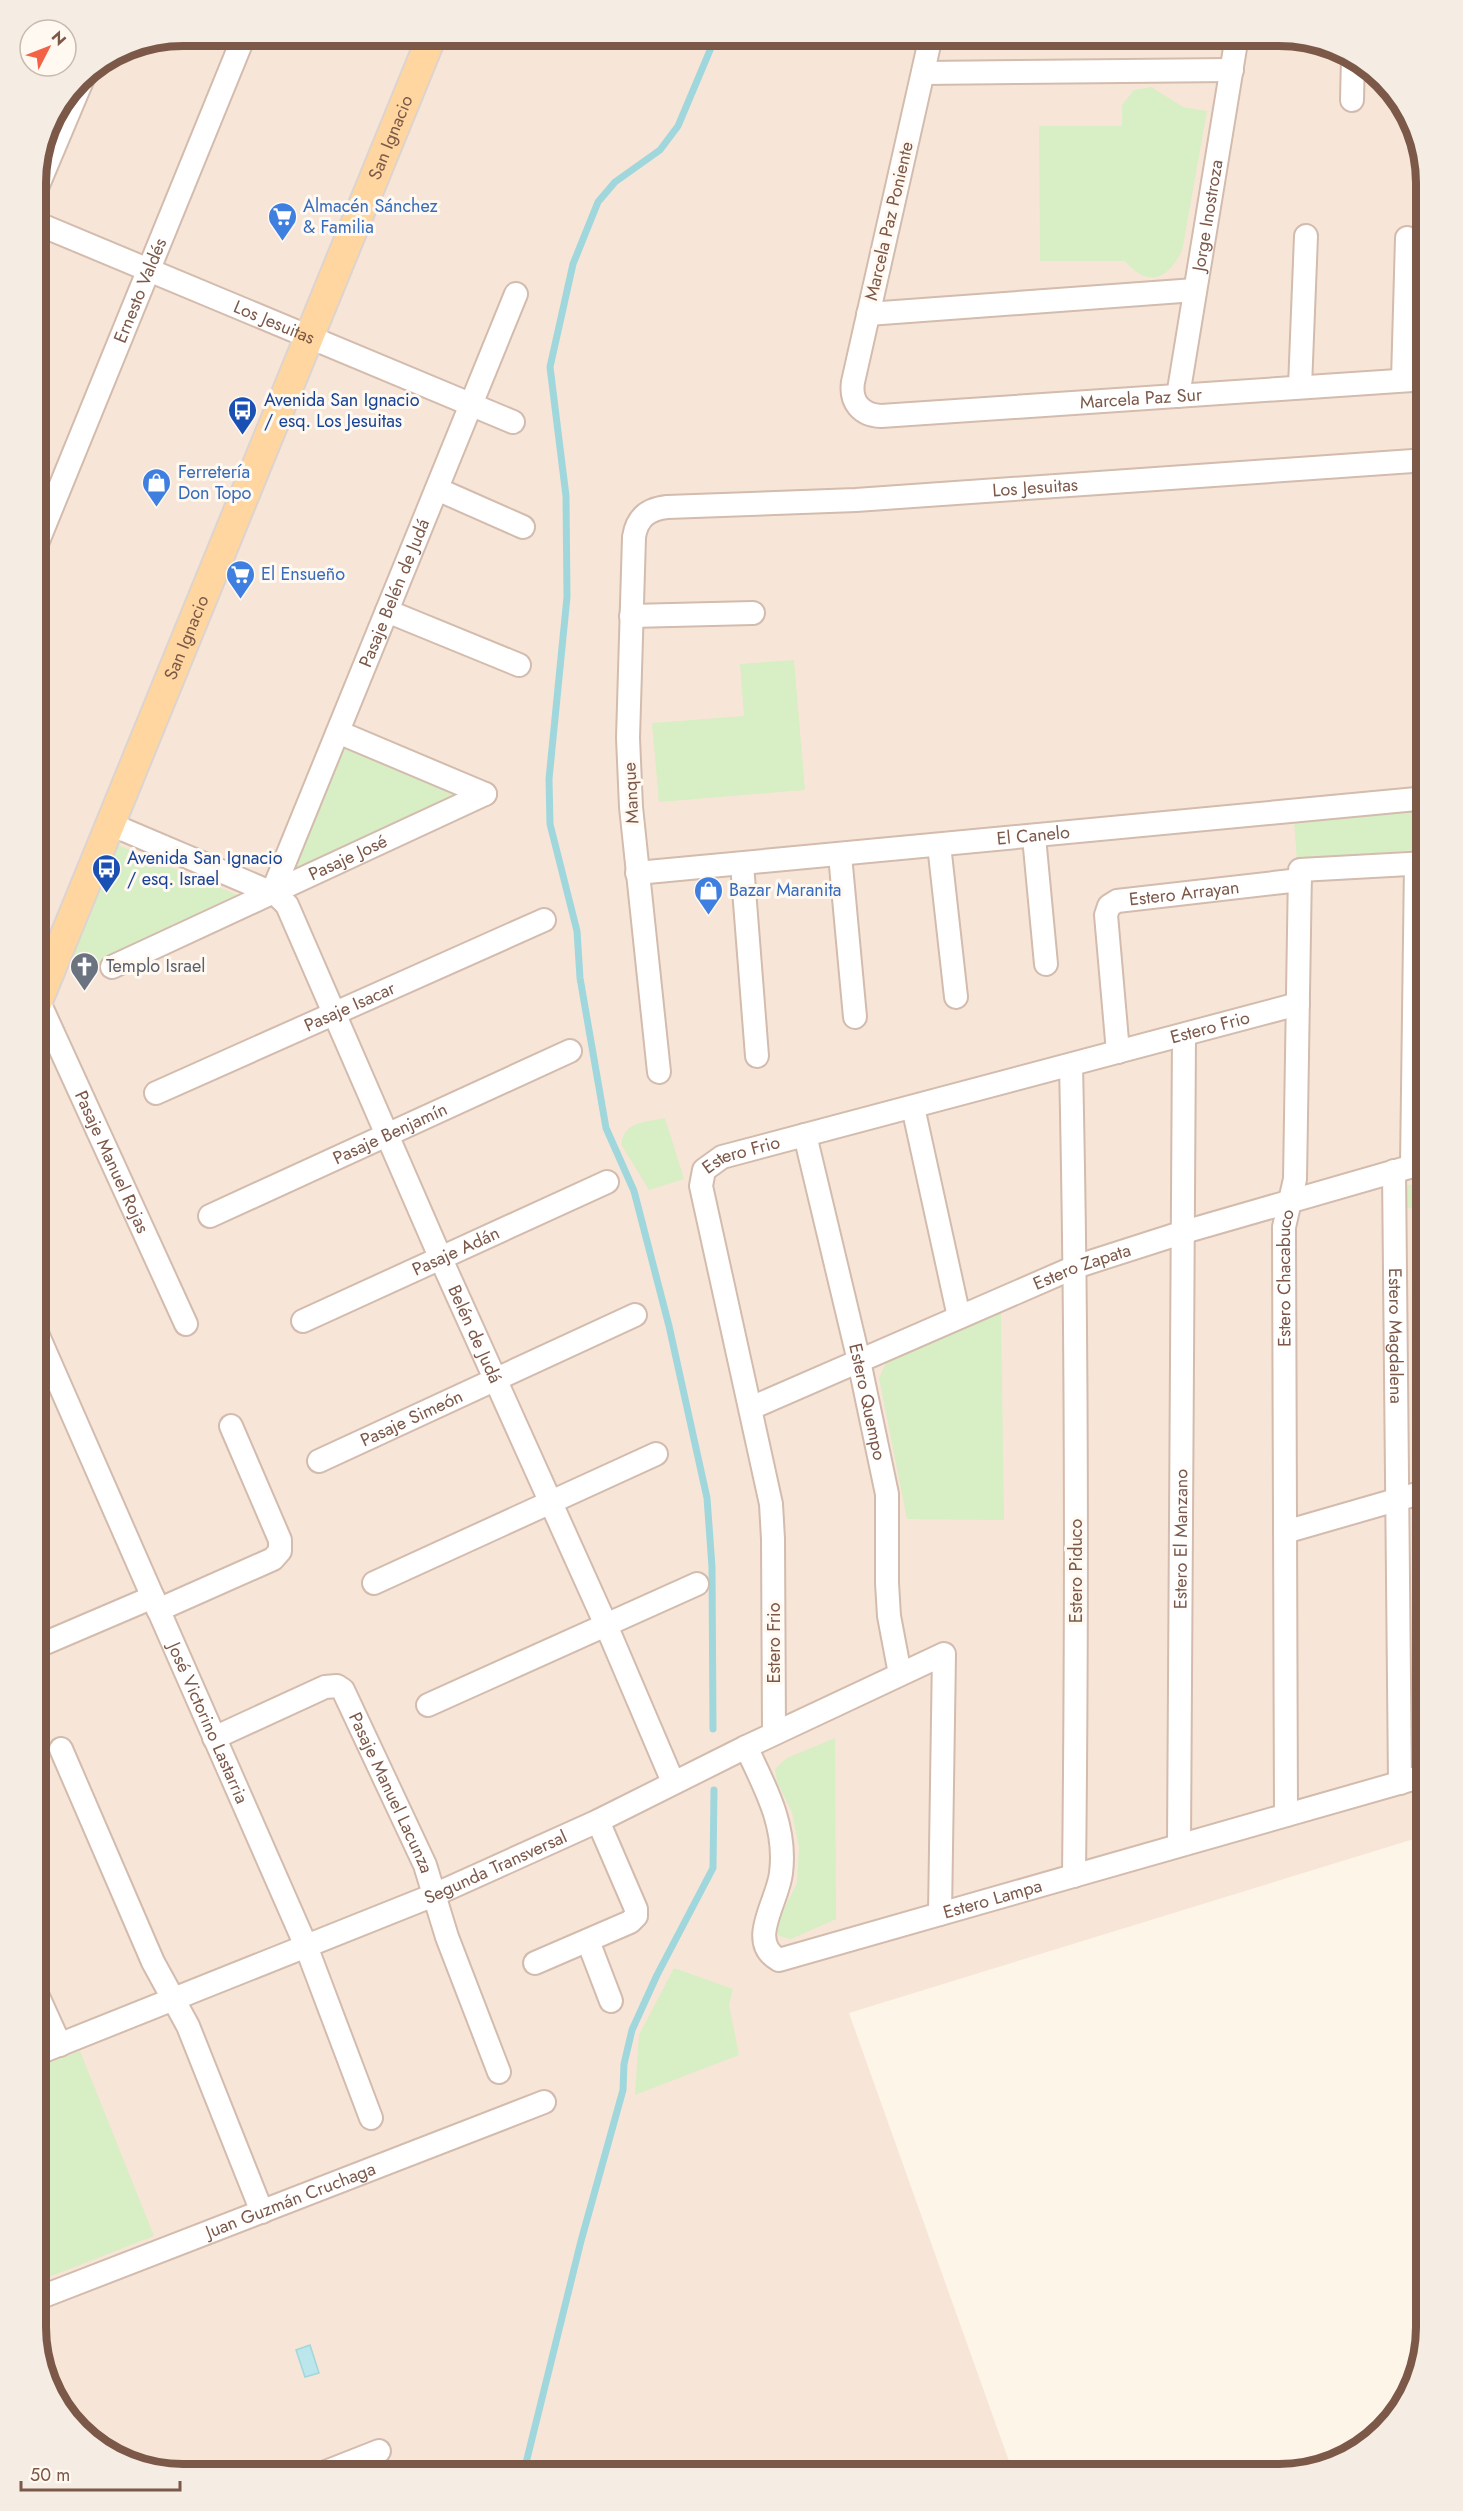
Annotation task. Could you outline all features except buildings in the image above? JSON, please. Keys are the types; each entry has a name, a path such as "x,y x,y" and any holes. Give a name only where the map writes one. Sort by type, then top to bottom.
{"main road":[{"name":"San Ignacio","path":"47,979 428,47"}],"street":[{"name":"Ernesto Valdés","path":"47,519 239,47"},
{"name":"Marcela Paz Poniente","path":"858,406 852,390 929,47"},
{"name":"Jorge Inostroza","path":"1178,396 1235,47"},
{"path":"1352,100 1353,68"},
{"path":"923,73 1232,70"},
{"path":"49,160 72,104"},
{"name":"Los Jesuitas","path":"47,228 513,422"},
{"path":"1300,387 1306,236"},
{"path":"1403,380 1407,238"},
{"path":"868,314 1195,290"},
{"name":"Pasaje Belén de Judá","path":"272,893 516,294"},
{"name":"Marcela Paz Sur","path":"858,406 872,416 881,416 1416,379"},
{"name":"Los Jesuitas","path":"644,515 658,508 667,507 856,500 1416,461"},
{"path":"437,489 523,527"},
{"name":"Manque","path":"644,515 635,529 634,537 628,738 637,873 659,1072"},
{"path":"387,611 519,666"},
{"path":"631,616 753,613"},
{"name":"Pasaje José","path":"112,967 486,794 338,732"},
{"name":"El Canelo","path":"637,873 1416,799"},
{"path":"110,824 272,893"},
{"path":"1034,837 1046,964"},
{"path":"939,845 956,998"},
{"path":"840,855 855,1017"},
{"path":"1300,880 1300,870 1416,863"},
{"path":"742,864 757,1056"},
{"name":"Estero Chacabuco","path":"1286,1815 1284,1227 1292,1201 1295,1179 1300,880"},
{"name":"Estero Arrayan","path":"1118,1052 1106,915 1109,906 1117,902 1300,880"},
{"name":"Belén de Judá","path":"272,893 282,899 291,912 333,1014 606,1625 673,1782"},
{"name":"Pasaje Isacar","path":"156,1093 544,920"},
{"name":"Estero Frio","path":"774,1733 772,1518 752,1408 701,1186 704,1170 718,1159 1298,1004"},
{"name":"Estero Magdalena","path":"1400,1782 1396,1500 1416,1014"},
{"name":"Pasaje Manuel Rojas","path":"47,1024 186,1324"},
{"name":"Estero El Manzano","path":"1179,1845 1184,1035"},
{"name":"Pasaje Benjamín","path":"210,1216 570,1051"},
{"name":"Estero Piduco","path":"1071,1065 1077,1609 1074,1876"},
{"path":"913,1107 959,1317"},
{"name":"Estero Quempo","path":"805,1135 859,1361 886,1494 888,1594 900,1674"},
{"name":"Estero Zapata","path":"752,1408 1075,1267 1184,1232 1411,1166"},
{"name":"Pasaje Adán","path":"303,1321 607,1182"},
{"name":"Pasaje Simeón","path":"320,1461 635,1315"},
{"name":"José Victorino Lastarria","path":"46,1355 306,1946 371,2118"},
{"path":"46,1643 273,1559 280,1551 280,1540 231,1426"},
{"path":"374,1583 656,1454"},
{"path":"1285,1532 1416,1494"},
{"path":"428,1705 697,1584"},
{"name":"Segunda Transversal","path":"46,2050 434,1895 598,1821 774,1733 944,1654 940,1914"},
{"name":"Pasaje Manuel Lacunza","path":"214,1738 326,1687 337,1686 347,1695 424,1864 447,1937 499,2072"},
{"name":"Estero Lampa","path":"746,1747 770,1798 781,1835 783,1855 778,1890 763,1932 763,1940 771,1956 779,1960 1416,1778"},
{"path":"61,1749 153,1962 188,2026 261,2212"},
{"path":"535,1963 630,1922 636,1916 636,1909 598,1821"},
{"path":"588,1941 610,2001"},
{"path":"46,2014 60,2045"},
{"name":"Juan Guzmán Cruchaga","path":"46,2295 544,2102"},
{"path":"346,2464 379,2451"}],"shaded area":[{"path":"175,47 1288,47 1324,54 1356,70 1370,80 1393,107 1409,139 1416,184 1416,1838 849,2013 1010,2464 175,2464 139,2457 107,2441 80,2418 61,2388 51,2363 46,2328 47,175 49,157 57,131 80,93 107,70 139,54"}],"green space":[{"path":"1151,87 1183,107 1207,111 1182,251 1176,261 1163,274 1149,277 1133,270 1125,261 1040,261 1039,126 1122,126 1122,105 1134,90"},
{"path":"794,660 805,790 659,802 652,723 744,716 740,664"},
{"path":"338,744 464,799 281,877"},
{"path":"1416,812 1416,850 1297,860 1294,822"},
{"path":"116,844 242,897 110,970 71,954"},
{"path":"665,1118 684,1179 649,1190 621,1144 627,1131 637,1124"},
{"path":"1416,1183 1416,1208 1407,1208 1403,1187"},
{"path":"1001,1312 1004,1520 907,1519 879,1378 886,1363"},
{"path":"835,1738 836,1919 791,1939 779,1936 776,1925 797,1883 799,1847 792,1812 777,1782 775,1769 787,1758"},
{"path":"674,1968 733,1989 729,2005 739,2055 635,2095 639,2035"},
{"path":"80,2051 154,2236 46,2278 46,2064"}],"water":[{"path":"310,2345 319,2373 305,2377 296,2350"}],"waterway":[{"path":"711,47 678,126 660,150 615,182 598,202 573,264 550,367 566,496 567,597 549,779 550,824 577,931 580,978 606,1128 634,1191 669,1326 707,1498 712,1567 713,1729"},
{"path":"526,2464 581,2241 623,2090 624,2064 632,2030 657,1975 713,1868 714,1790"}],"place":[{"name":"Almacén Sánchez & Familia","path":"282,242"},
{"name":"Avenida San Ignacio / esq. Los Jesuitas","path":"243,436"},
{"name":"Ferretería Don Topo","path":"157,508"},
{"name":"El Ensueño","path":"240,600"},
{"name":"Avenida San Ignacio / esq. Israel","path":"106,894"},
{"name":"Bazar Maranita","path":"708,916"},
{"name":"Templo Israel","path":"85,992"}]}
